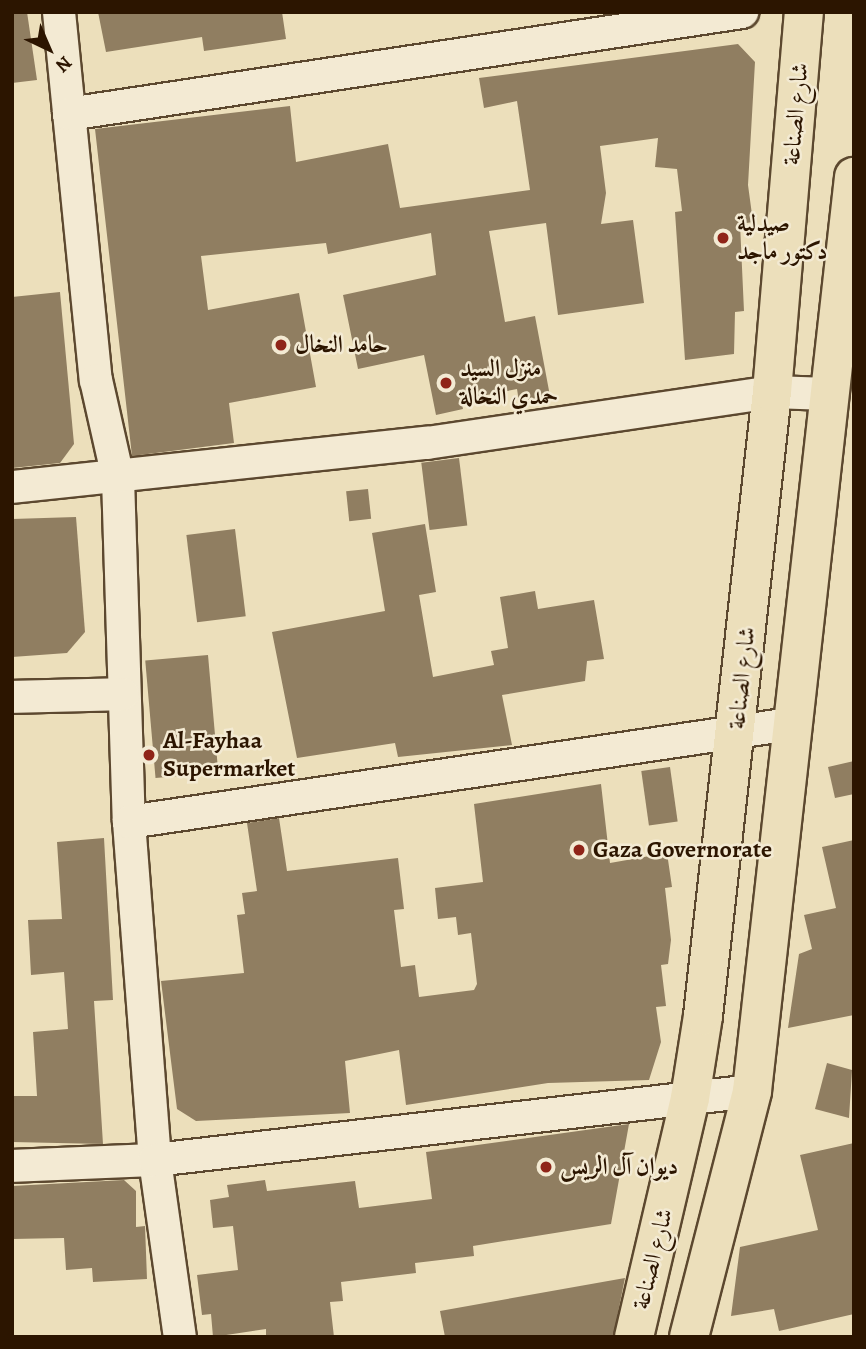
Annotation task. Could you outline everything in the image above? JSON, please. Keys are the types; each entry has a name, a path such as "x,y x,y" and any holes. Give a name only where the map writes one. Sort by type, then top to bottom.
{"main road":[{"name":"شارع الصناعة","path":"634,1337 690,1098 736,730 772,392 804,12"},
{"path":"689,1337 752,1091 790,724 854,177"}],"street":[{"path":"59,12 96,380 118,478 122,694 129,822 155,1160 180,1337"},
{"path":"69,114 741,12"},
{"path":"12,487 118,478 427,443 772,392 829,394"},
{"path":"12,697 122,694"},
{"path":"129,822 790,724"},
{"path":"12,1166 155,1160 752,1091"}],"building":[{"path":"12,12 27,12 37,80 12,83"},
{"path":"98,12 282,12 286,39 204,51 202,37 106,52"},
{"path":"738,44 755,62 748,185 753,222 740,224 744,311 735,312 734,354 685,360 675,212 682,211 677,169 655,167 658,138 600,146 606,193 601,224 633,220 644,303 558,315 546,223 489,231 505,322 535,316 550,396 519,402 517,389 461,400 463,409 436,415 424,355 358,369 343,295 436,275 431,233 328,254 326,243 201,256 208,310 299,293 316,387 229,403 234,443 132,456 95,129 290,106 296,162 388,144 400,208 530,190 517,101 484,108 479,78"},
{"path":"60,292 74,444 60,463 12,468 12,297"},
{"path":"459,458 467,525 430,530 421,463"},
{"path":"368,489 371,519 349,521 346,491"},
{"path":"76,517 85,632 67,653 12,657 12,519"},
{"path":"425,524 436,592 419,595 433,677 494,665 491,651 508,648 500,597 535,591 538,609 594,600 604,659 587,661 585,681 502,695 512,745 398,757 395,743 297,758 272,632 385,611 372,533"},
{"path":"235,529 246,616 197,622 186,535"},
{"path":"208,655 218,773 156,778 145,660"},
{"path":"854,761 854,794 835,798 828,767"},
{"path":"670,767 678,821 649,826 641,771"},
{"path":"601,784 610,863 667,853 672,887 665,888 671,940 668,964 661,965 666,1006 656,1007 661,1042 649,1080 548,1083 406,1105 399,1050 345,1061 350,1113 196,1121 177,1109 161,981 244,973 237,915 245,914 242,893 257,891 247,823 279,818 287,871 398,858 404,909 394,910 401,967 415,965 419,997 474,990 477,984 471,933 458,935 456,917 438,919 435,888 483,882 474,804"},
{"path":"104,838 113,1000 94,1001 103,1144 12,1142 12,1096 37,1096 33,1032 68,1029 64,972 31,975 28,920 62,919 57,842"},
{"path":"854,840 854,1015 788,1028 799,954 812,949 804,915 836,908 822,847"},
{"path":"827,1063 852,1070 849,1118 815,1109"},
{"path":"629,1124 611,1224 473,1246 474,1256 415,1263 416,1273 341,1282 343,1301 330,1302 334,1337 266,1337 266,1329 213,1337 211,1314 202,1315 197,1275 238,1270 233,1226 213,1228 210,1200 229,1197 227,1185 265,1180 267,1191 355,1181 359,1208 432,1199 426,1152"},
{"path":"854,1143 854,1314 779,1331 774,1309 731,1316 740,1247 818,1230 800,1155"},
{"path":"124,1180 136,1191 136,1227 145,1226 147,1279 93,1282 92,1268 66,1270 64,1238 12,1239 12,1186"},
{"path":"625,1278 613,1337 445,1337 440,1311"}],"place":[{"name":"صيدلية دكتور ماجد","path":"723,238"},
{"name":"حامد النخال","path":"281,345"},
{"name":"منزل السيد حمدي النخالة","path":"446,383"},
{"name":"Al-Fayhaa Supermarket","path":"149,755"},
{"name":"Gaza Governorate","path":"579,850"},
{"name":"ديوان آل الريس","path":"546,1167"}]}
